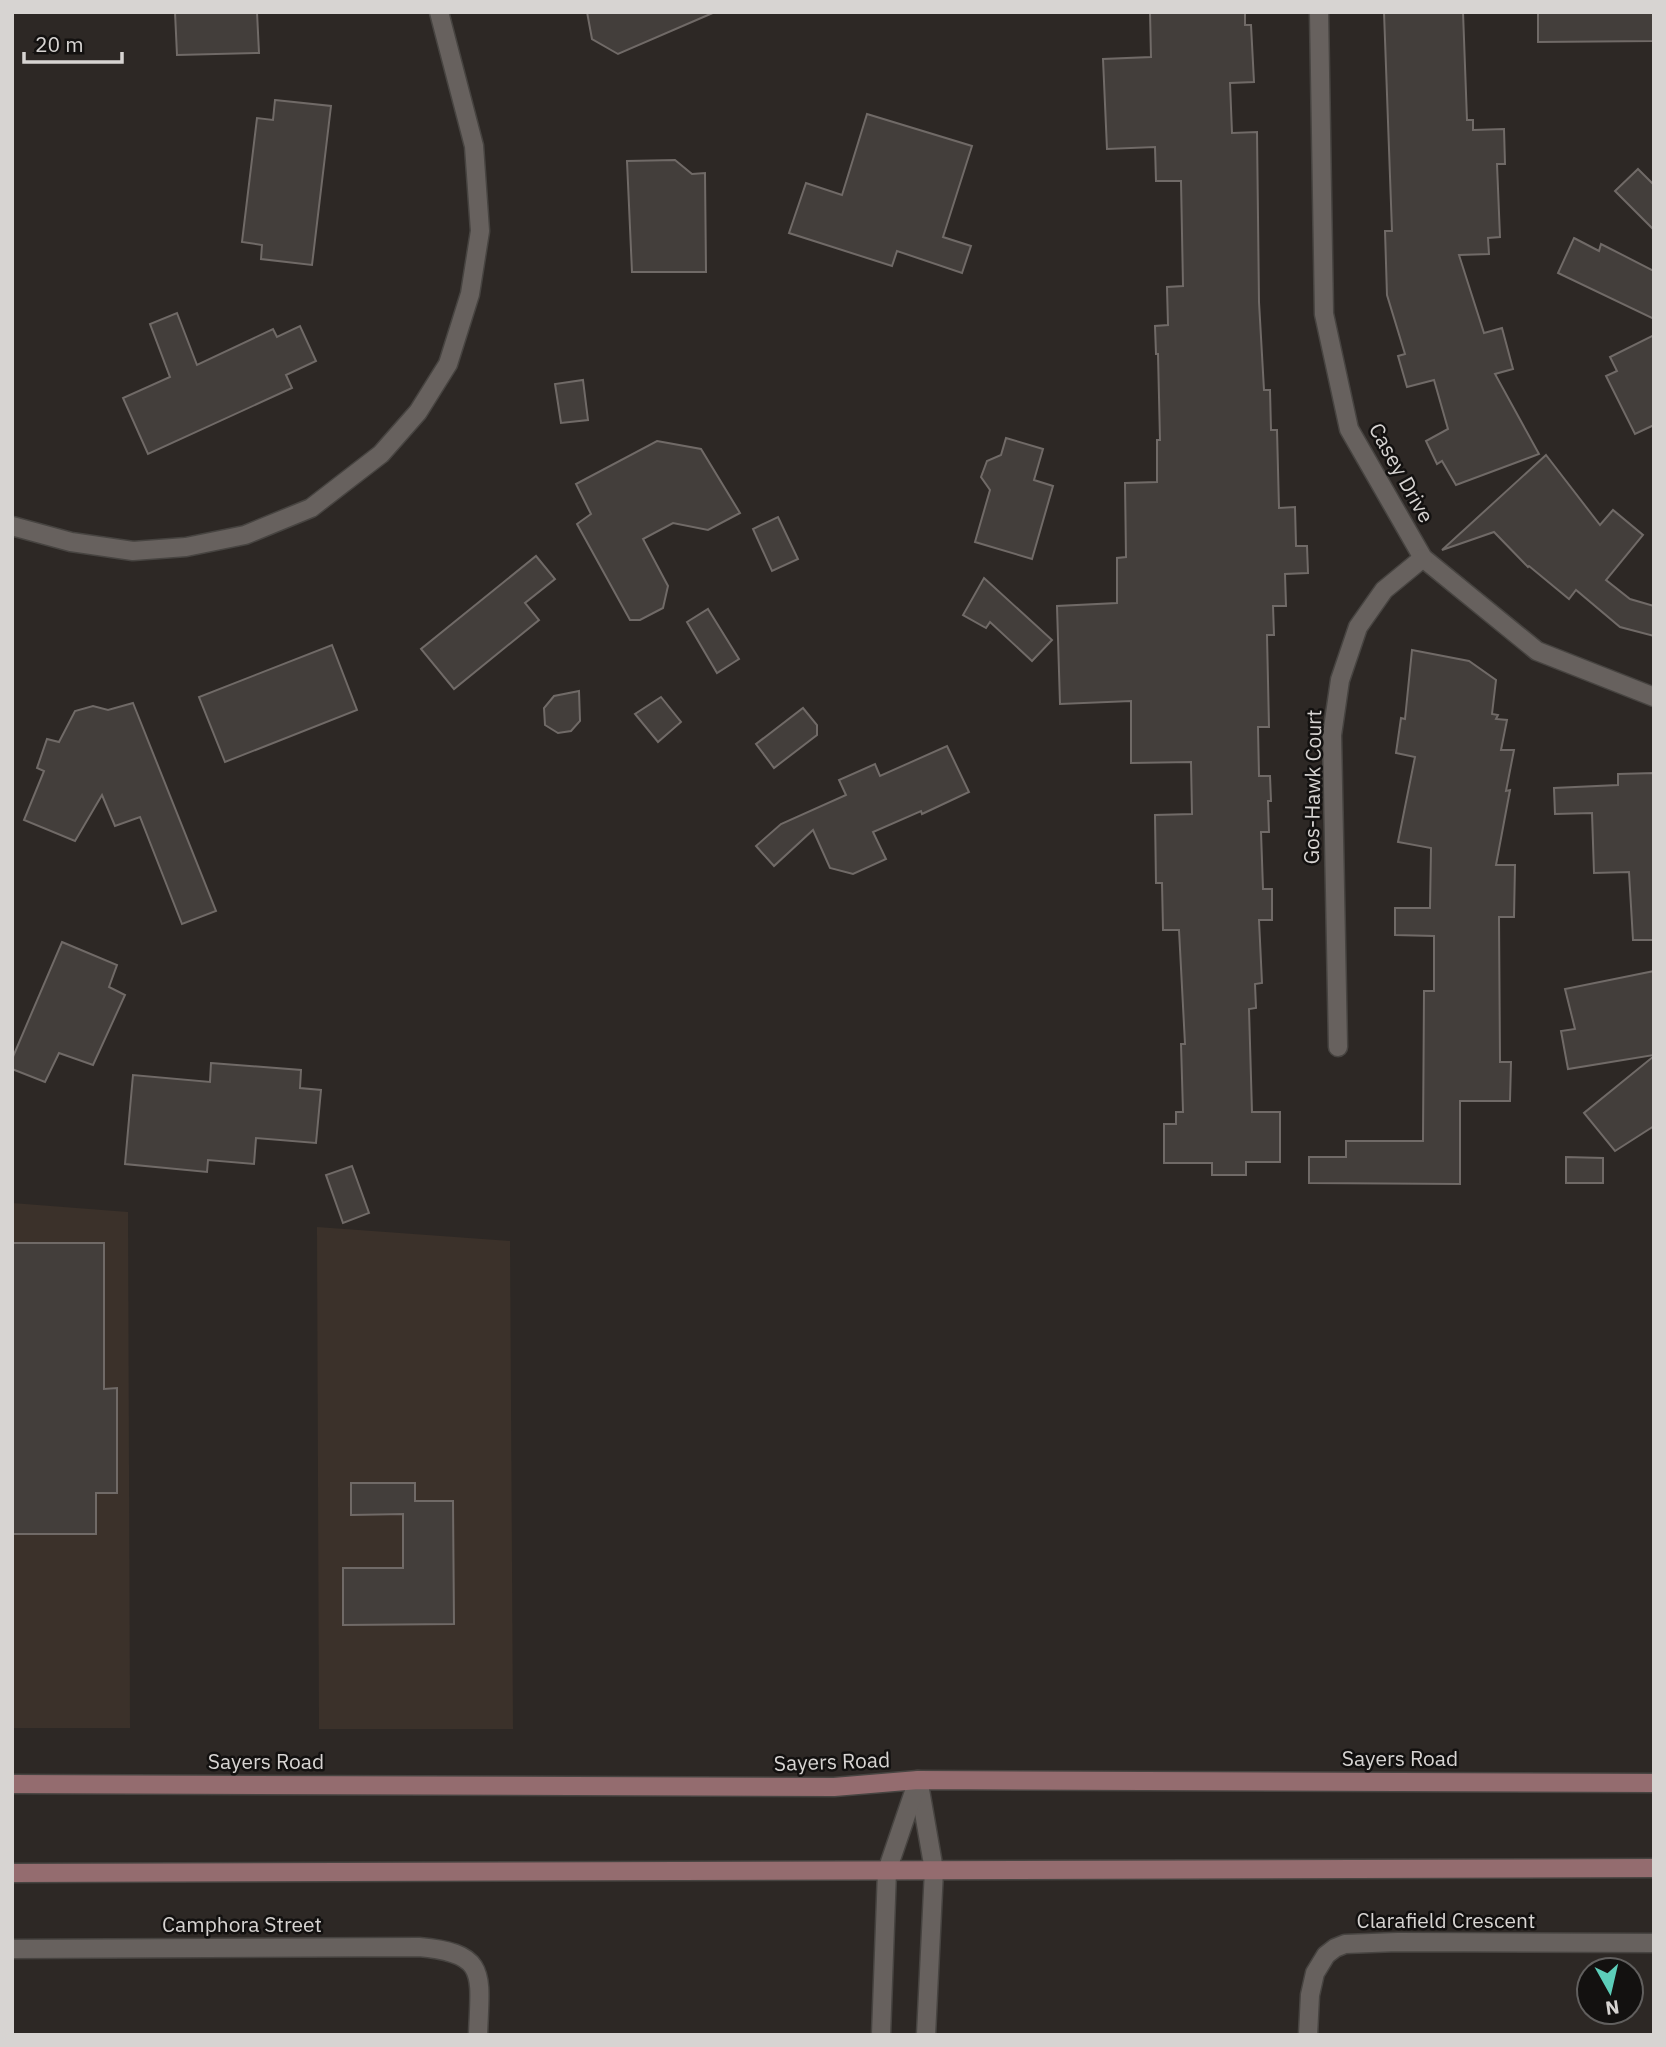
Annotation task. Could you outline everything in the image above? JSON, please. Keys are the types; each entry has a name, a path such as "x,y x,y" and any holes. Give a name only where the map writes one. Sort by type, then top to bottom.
{"main road":[{"name":"Sayers Road","path":"12,1784 834,1787 918,1780 1654,1783"},
{"path":"12,1873 1654,1868"}],"street":[{"path":"12,526 71,542 133,551 186,547 245,535 311,508 381,454 418,412 447,364 470,294 480,231 474,146 439,12"},
{"name":"Casey Drive","path":"1319,12 1324,314 1349,429 1423,558 1537,651 1654,697"},
{"name":"Gos-Hawk Court","path":"1338,1047 1332,735 1340,680 1358,627 1384,590 1423,558"},
{"path":"918,1780 934,1870 926,2035"},
{"path":"881,2035 887,1871 918,1780"},
{"name":"Clarafield Crescent","path":"1308,2035 1310,1995 1315,1973 1326,1955 1345,1944 1654,1943"},
{"name":"Camphora Street","path":"12,1949 419,1947 450,1951 469,1960 477,1971 478,2035"}],"shaded area":[{"path":"12,1203 128,1212 130,1728 12,1728"},
{"path":"317,1227 510,1241 513,1729 319,1729"}],"building":[{"path":"175,12 257,12 259,53 177,55"},
{"path":"587,12 715,12 618,54 592,39"},
{"path":"1150,12 1245,12 1245,25 1251,25 1254,82 1230,83 1232,133 1257,132 1259,302 1264,390 1270,390 1271,430 1277,430 1279,508 1295,507 1296,546 1307,546 1308,573 1285,574 1286,606 1273,606 1274,635 1267,635 1269,727 1258,727 1259,776 1270,776 1269,832 1261,832 1263,889 1272,889 1272,920 1259,920 1262,983 1255,984 1256,1008 1249,1009 1252,1112 1280,1112 1280,1162 1246,1162 1246,1175 1212,1175 1212,1163 1164,1163 1164,1124 1176,1124 1176,1112 1183,1112 1181,1044 1185,1044 1179,930 1163,930 1162,883 1156,883 1155,815 1192,814 1191,762 1131,763 1131,701 1060,704 1057,606 1117,603 1117,558 1126,557 1125,483 1157,482 1157,440 1160,440 1155,326 1168,325 1167,287 1183,286 1181,181 1156,181 1155,147 1107,149 1103,59 1151,57"},
{"path":"1384,12 1463,12 1467,120 1473,120 1473,130 1504,129 1505,164 1497,164 1500,237 1488,238 1489,254 1459,255 1484,333 1502,328 1513,369 1495,374 1539,454 1456,485 1442,461 1437,464 1426,441 1448,429 1434,380 1407,387 1398,356 1405,354 1387,295 1385,231 1392,231"},
{"path":"1538,12 1654,12 1654,41 1538,42"},
{"path":"275,100 331,106 312,265 261,259 262,245 242,242 257,118 273,120"},
{"path":"867,114 972,146 943,237 971,246 962,273 897,251 892,266 789,233 806,183 842,195"},
{"path":"675,160 692,174 705,173 706,272 632,272 627,161"},
{"path":"1638,169 1654,185 1654,230 1615,191"},
{"path":"1574,238 1599,251 1601,244 1654,271 1654,319 1558,273"},
{"path":"177,313 197,365 273,329 277,337 300,326 316,361 286,375 292,388 148,454 123,398 170,377 150,324"},
{"path":"1654,335 1654,425 1635,434 1606,376 1617,371 1610,357"},
{"path":"583,380 588,420 561,423 555,384"},
{"path":"1006,438 1043,449 1034,480 1053,486 1032,559 975,542 990,490 981,477 987,461 1001,455"},
{"path":"657,441 701,449 740,513 708,530 673,523 643,539 668,586 663,608 640,620 630,620 577,524 591,514 576,484"},
{"path":"1546,455 1600,525 1613,510 1643,535 1606,580 1630,599 1654,606 1654,636 1620,627 1576,590 1569,599 1528,567 1494,532 1442,550"},
{"path":"778,517 798,559 772,571 753,529"},
{"path":"536,556 555,579 525,603 539,620 454,689 421,649"},
{"path":"984,578 1052,640 1032,661 990,622 986,628 963,615"},
{"path":"708,609 739,659 717,673 687,622"},
{"path":"332,645 357,710 225,762 199,697"},
{"path":"1412,650 1469,661 1496,680 1492,714 1498,715 1496,719 1507,720 1501,750 1514,750 1506,791 1510,790 1496,865 1515,865 1514,917 1499,917 1500,1062 1511,1062 1510,1101 1460,1101 1460,1184 1309,1183 1309,1157 1346,1157 1346,1141 1423,1141 1424,991 1434,991 1434,936 1395,935 1395,908 1430,908 1431,848 1398,842 1415,757 1396,753 1401,718 1405,719"},
{"path":"579,691 580,721 571,731 558,733 545,725 544,708 554,696"},
{"path":"661,697 681,722 658,742 635,714"},
{"path":"133,703 216,911 182,924 140,817 115,826 102,795 75,841 24,820 44,771 37,768 47,739 59,742 75,711 93,706 108,710"},
{"path":"803,708 817,725 817,735 774,768 756,744"},
{"path":"947,746 969,792 922,814 921,811 873,832 886,859 853,874 830,868 813,830 774,866 756,846 781,824 846,795 839,780 875,764 880,776"},
{"path":"1654,773 1654,940 1633,940 1629,872 1594,873 1592,813 1555,814 1554,788 1618,785 1618,774"},
{"path":"62,942 117,965 109,987 125,995 93,1065 59,1053 45,1082 12,1069 12,1059"},
{"path":"1654,971 1654,1055 1568,1069 1561,1031 1575,1029 1565,989"},
{"path":"1654,1056 1654,1126 1615,1151 1584,1113"},
{"path":"211,1063 301,1070 300,1088 321,1090 316,1143 256,1138 254,1164 208,1160 207,1172 125,1164 133,1075 210,1082"},
{"path":"1566,1157 1603,1158 1603,1183 1566,1183"},
{"path":"352,1166 369,1213 343,1223 326,1175"},
{"path":"12,1243 104,1243 104,1389 117,1388 117,1493 96,1493 96,1534 12,1534"},
{"path":"351,1483 415,1483 415,1501 453,1501 454,1624 343,1625 343,1568 403,1568 403,1514 351,1515"}]}
